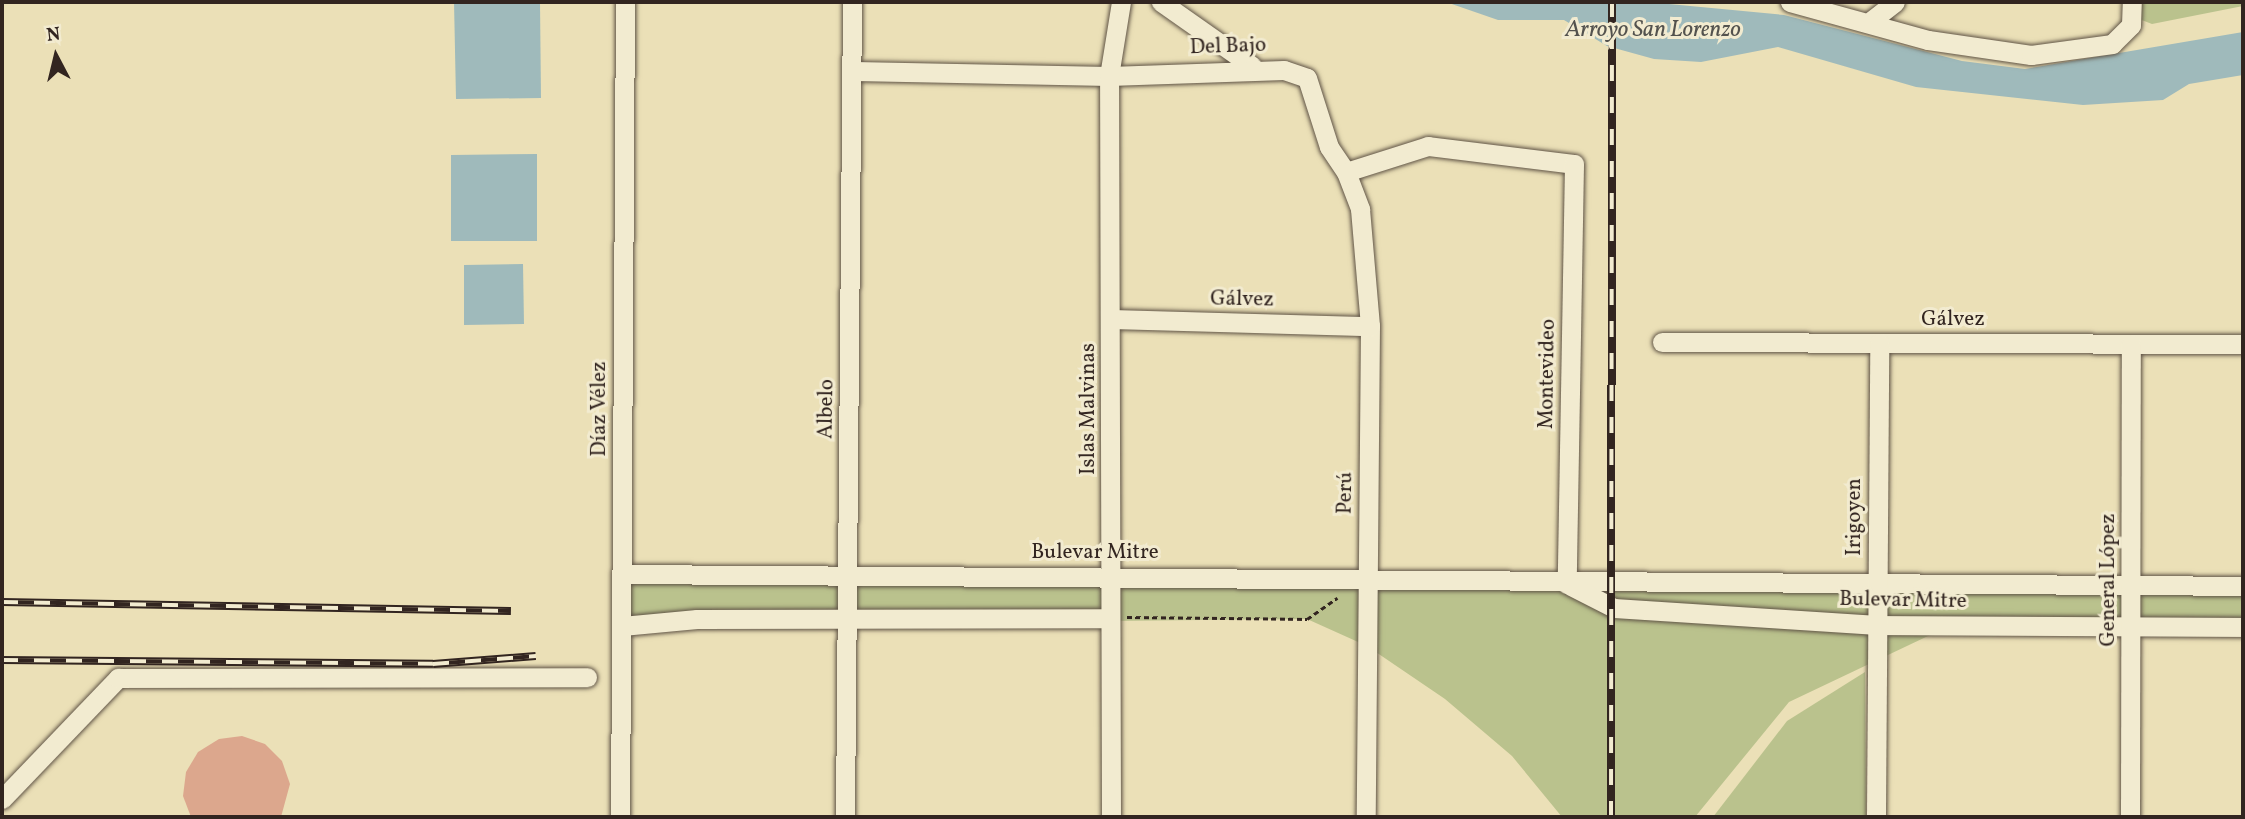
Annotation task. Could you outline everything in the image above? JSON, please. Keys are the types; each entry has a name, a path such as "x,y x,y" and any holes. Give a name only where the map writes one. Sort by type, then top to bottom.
{"street":[{"name":"Díaz Vélez","path":"621,817 625,2"},
{"name":"Albelo","path":"845,817 852,2"},
{"name":"Islas Malvinas","path":"1111,817 1109,618 1113,576 1109,76 1121,2"},
{"path":"1161,2 1252,66"},
{"path":"1790,2 1873,11 1940,42 2031,55 2112,44 2131,25 2132,2"},
{"path":"1873,11 1895,2"},
{"name":"Del Bajo","path":"853,71 1109,76 1252,66 1307,78 1329,147 1346,172"},
{"name":"Montevideo","path":"1346,172 1427,146 1574,164 1567,584"},
{"name":"Perú","path":"1346,172 1360,209 1370,326 1366,817"},
{"name":"Gálvez","path":"1112,319 1370,326"},
{"name":"Gálvez","path":"1662,342 2243,344"},
{"name":"Irigoyen","path":"1876,817 1879,343"},
{"name":"General López","path":"2130,817 2133,587 2131,344"},
{"name":"Bulevar Mitre","path":"622,574 1368,577 1567,584 2243,586"},
{"name":"Bulevar Mitre","path":"1567,584 1614,608 1877,625 2243,627"},
{"path":"622,626 697,619 1109,618"},
{"path":"2,799 118,678 587,677"}],"path":[{"path":"1109,618 1307,620"}],"green space":[{"path":"2140,2 2243,2 2243,6 2152,24 2139,19"},
{"path":"622,574 2243,586 2243,627 1979,626 1928,636 1789,702 1695,817 1562,817 1512,756 1445,699 1367,646 1307,619 622,626"},
{"path":"1865,672 1866,817 1713,817 1787,721"}],"water":[{"path":"454,2 540,2 541,98 456,99"},
{"name":"Arroyo San Lorenzo","path":"1446,2 1648,2 1784,15 1962,61 2025,69 2243,32 2243,75 2189,84 2163,100 2083,105 1916,87 1778,47 1701,62 1654,59 1607,46 1564,20 1498,20"},
{"path":"537,154 537,241 451,241 451,155"},
{"path":"523,264 524,324 464,325 464,265"}],"building":[{"path":"242,736 265,744 282,761 290,784 281,817 191,817 183,796 186,772 198,752 219,739"}],"railway":[{"path":"1611,817 1612,2"},
{"path":"2,602 511,611"},
{"path":"2,660 433,664 536,656"}]}
